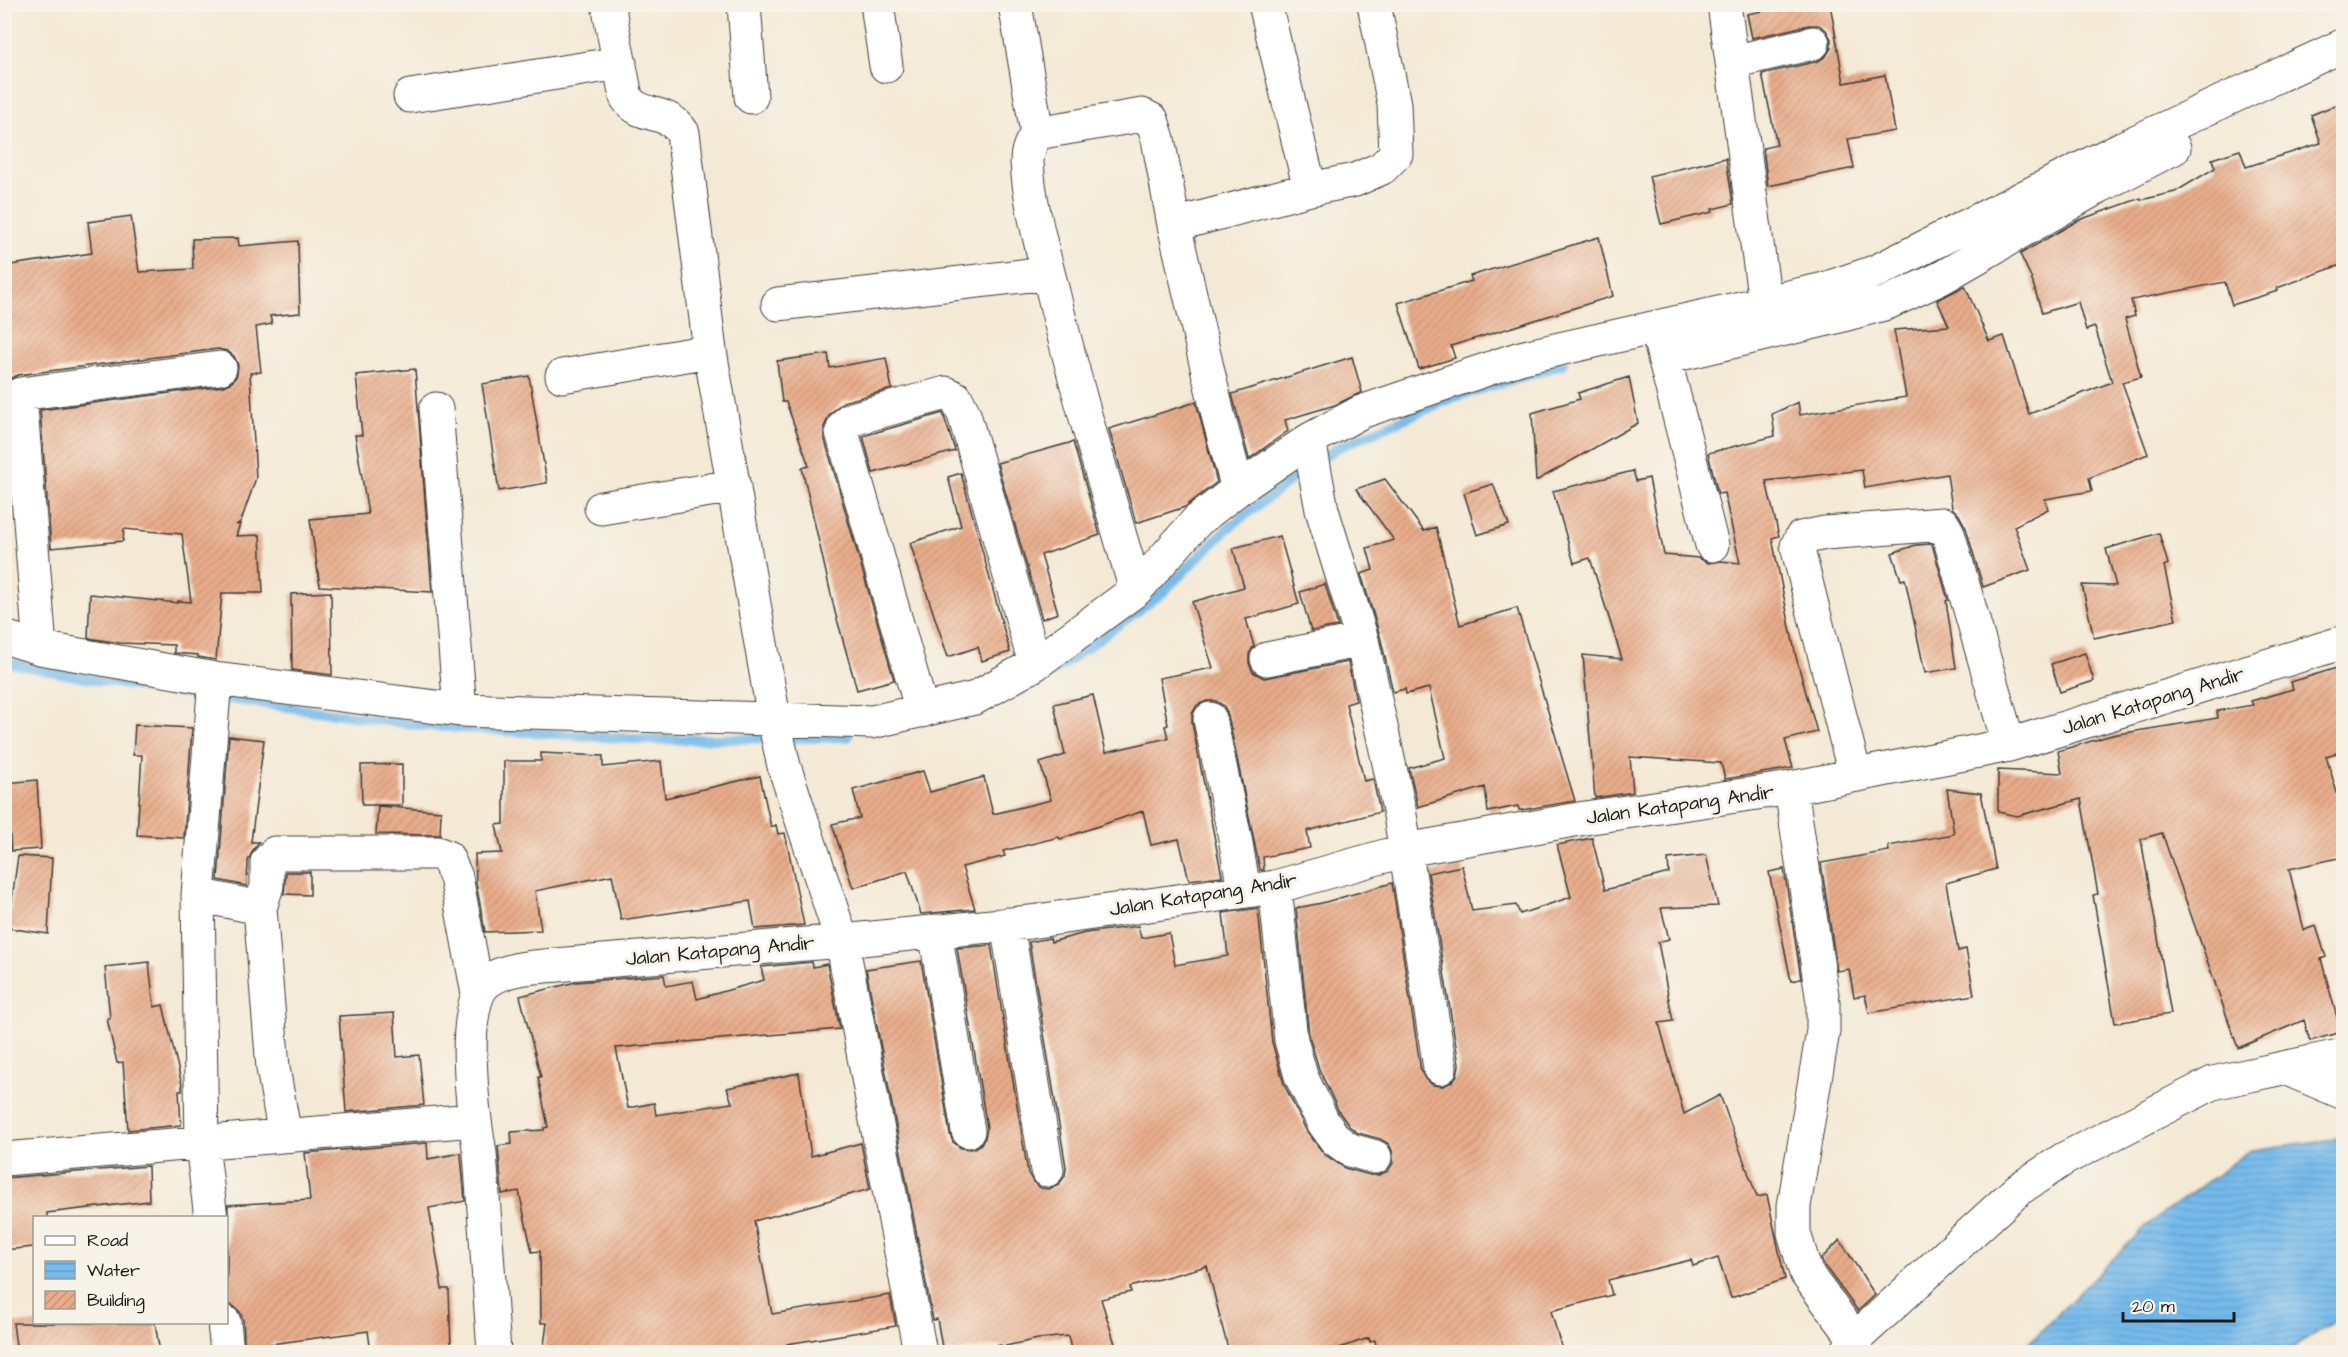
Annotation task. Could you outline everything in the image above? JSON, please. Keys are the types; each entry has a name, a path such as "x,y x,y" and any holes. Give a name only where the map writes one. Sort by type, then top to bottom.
{"street":[{"path":"608,4 626,97 630,104 673,120 683,133 710,351 775,724 784,766 842,941 920,1353"},
{"path":"744,4 752,97"},
{"path":"877,4 885,66"},
{"path":"1015,4 1037,133 1029,147 1028,162 1032,196 1071,368 1136,590"},
{"path":"1265,4 1310,189"},
{"path":"1174,225 1310,189 1355,180 1382,168 1396,154 1394,104 1374,4"},
{"path":"1724,4 1765,302"},
{"path":"1732,62 1813,43"},
{"path":"1660,341 1765,302 1824,289 1877,271 2122,148 2343,45"},
{"path":"410,96 620,63"},
{"path":"4,637 214,692 460,710 775,724 872,722 922,711 975,698 1035,664 1136,590 1197,521 1238,489 1312,453 1361,412 1520,357 1832,318 1887,303 1941,278 2146,161 2343,68"},
{"path":"1037,133 1142,116 1152,120 1219,419 1238,489"},
{"path":"778,304 1048,273"},
{"path":"1660,341 1712,545"},
{"path":"561,376 710,351"},
{"path":"40,648 12,395 220,368"},
{"path":"922,711 842,432 849,420 946,393 956,398 964,414 1035,664"},
{"path":"436,409 460,710"},
{"path":"1312,453 1322,510 1362,640 1399,809 1440,1068"},
{"path":"601,508 734,486"},
{"path":"1855,775 1797,546 1801,538 1825,533 1943,524 1948,533 2009,745"},
{"path":"1267,659 1362,640"},
{"name":"Jalan Katapang Andir","path":"478,994 485,982 499,975 522,969 935,932 1259,889 1406,850 1585,818 1791,788 2009,745 2343,642"},
{"path":"211,1216 202,1144 198,895 214,692"},
{"path":"1210,719 1236,838 1259,889 1291,1040 1301,1076 1323,1122 1335,1139 1350,1150 1375,1157"},
{"path":"1791,788 1822,1002 1823,1031 1794,1206 1794,1233 1806,1273 1851,1346 2019,1189 2064,1159 2213,1083 2343,1055"},
{"path":"281,1136 282,1119 273,1068 260,908 267,886 267,862 275,853 437,853 447,857 456,878 478,994 469,1060 474,1120 481,1163 494,1353"},
{"path":"198,895 260,908"},
{"path":"1007,924 1047,1170"},
{"path":"935,932 968,1131"},
{"path":"2286,1068 2343,1093"},
{"path":"4,1159 474,1120"},
{"path":"224,1324 227,1353"}],"water":[{"path":"2343,1135 2343,1316 2287,1352 2020,1352 2146,1226 2251,1150 2334,1139"}],"building":[{"path":"1798,4 1830,4 1844,83 1885,75 1895,131 1848,139 1854,168 1768,186 1763,148 1777,145 1762,74 1818,61 1826,56 1831,48 1831,39 1826,30 1819,25 1809,25 1752,38 1747,14"},
{"path":"2343,102 2343,264 2277,288 2278,291 2232,305 2225,282 2131,300 2135,316 2125,319 2141,377 2122,382 2148,454 2089,478 2092,491 2045,499 2048,509 2014,526 2030,570 1983,587 1966,528 1952,508 1947,474 1865,488 1862,470 1766,481 1779,536 1772,538 1796,657 1817,732 1785,740 1793,768 1725,779 1721,763 1630,757 1633,792 1595,798 1583,655 1622,659 1590,558 1574,563 1553,491 1633,471 1636,481 1649,478 1664,555 1699,558 1708,563 1721,561 1740,563 1724,493 1718,494 1708,453 1775,436 1772,414 1798,402 1800,415 1906,397 1894,330 1949,326 1937,300 1965,286 1989,341 2004,336 2029,414 2112,382 2095,327 2086,330 2078,302 2042,313 2031,277 2020,254 2079,220 2141,198 2141,200 2175,192 2215,168 2212,159 2240,150 2246,167 2321,143 2311,115"},
{"path":"1726,158 1733,204 1712,209 1713,212 1661,224 1649,176"},
{"path":"131,216 139,272 193,269 192,239 238,238 239,246 298,241 300,313 270,316 272,324 256,327 261,372 250,373 256,478 241,521 236,525 240,524 236,536 260,535 263,593 222,593 216,660 198,657 198,655 174,653 174,645 120,643 88,638 90,594 178,603 178,601 191,602 182,534 124,529 123,541 51,548 40,410 223,386 232,382 237,375 238,365 234,356 218,349 18,375 4,384 4,266 92,253 88,222"},
{"path":"1599,237 1613,296 1451,346 1455,358 1419,369 1398,303 1472,281 1470,276"},
{"path":"828,354 830,368 886,358 892,389 843,402 830,414 824,427 824,437 894,680 857,690 835,612 802,468 809,466 786,402 782,402 777,361"},
{"path":"1352,357 1362,392 1335,405 1285,420 1288,431 1249,459 1232,394"},
{"path":"415,369 432,592 320,586 310,519 368,514 355,435 362,435 356,375"},
{"path":"529,376 547,483 499,491 482,384"},
{"path":"1629,377 1638,423 1536,481 1532,413 1580,399 1578,393"},
{"path":"1196,402 1217,482 1185,507 1136,523 1109,429"},
{"path":"943,413 955,451 873,473 863,436"},
{"path":"1073,442 1100,535 1041,555 1058,613 1042,619 997,463"},
{"path":"961,473 1010,652 982,661 978,647 948,657 910,543 961,526 948,477"},
{"path":"1385,479 1424,531 1436,527 1460,625 1517,608 1575,801 1521,810 1518,806 1488,812 1485,787 1418,807 1409,768 1445,758 1429,688 1406,694 1405,689 1393,692 1380,636 1361,574 1373,570 1367,548 1394,540 1356,489"},
{"path":"1493,484 1509,525 1477,535 1464,493"},
{"path":"2159,533 2168,564 2164,566 2176,620 2094,638 2082,585 2116,586 2106,549"},
{"path":"1280,536 1299,604 1246,619 1254,646 1249,654 1249,663 1253,672 1264,678 1348,662 1356,701 1346,704 1364,781 1373,779 1380,812 1307,831 1310,848 1263,857 1264,870 1260,870 1228,715 1224,706 1216,701 1207,701 1197,705 1192,714 1192,723 1222,876 1189,880 1179,839 1151,845 1143,811 1060,839 1059,837 1003,851 1005,856 962,867 975,909 921,914 907,871 853,888 832,824 860,818 853,790 923,771 930,792 984,777 993,814 1051,800 1040,763 1065,755 1054,704 1093,695 1106,752 1168,738 1165,726 1168,725 1159,678 1213,668 1192,602 1244,587 1233,548"},
{"path":"1932,544 1948,600 1946,601 1956,668 1925,673 1905,579 1901,580 1892,553 1916,545"},
{"path":"1325,584 1338,626 1311,631 1300,592"},
{"path":"331,592 332,675 292,670 291,594"},
{"path":"2085,653 2094,681 2060,692 2051,664"},
{"path":"2343,666 2343,751 2326,756 2343,813 2343,857 2289,869 2304,930 2316,926 2326,957 2321,959 2341,1032 2310,1041 2304,1020 2238,1048 2162,833 2141,839 2171,1014 2115,1023 2093,895 2098,894 2081,799 2017,816 1998,812 1998,770 2062,773 2058,751 2112,735 2218,718 2217,711 2253,705 2251,701 2293,689 2291,682"},
{"path":"135,725 192,728 184,838 137,835 142,755 133,755"},
{"path":"229,736 264,740 251,842 259,842 248,861 247,886 218,880"},
{"path":"541,753 603,756 603,767 661,761 665,798 760,776 771,827 776,825 778,834 785,833 804,925 755,929 750,901 621,920 612,875 535,891 541,930 485,932 476,883 475,854 502,853 496,825 504,824 504,761 541,761"},
{"path":"402,764 402,805 362,805 361,765"},
{"path":"37,780 41,849 11,851 6,783"},
{"path":"1947,789 1981,793 1996,869 1946,883 1958,951 1966,949 1974,995 1869,1013 1865,995 1854,997 1849,969 1837,971 1821,863 1889,851 1888,846 1954,834"},
{"path":"378,806 441,811 440,835 376,834"},
{"path":"1592,838 1605,890 1669,873 1668,859 1706,855 1718,906 1661,908 1669,939 1658,942 1673,1021 1659,1023 1684,1114 1720,1095 1757,1197 1767,1195 1785,1279 1731,1298 1718,1258 1693,1266 1691,1260 1608,1280 1612,1295 1551,1311 1563,1353 1377,1353 1375,1340 1370,1342 1369,1338 1324,1353 1229,1353 1207,1266 1130,1287 1131,1292 1101,1299 1116,1347 1091,1353 1072,1353 1068,1336 1038,1339 1001,1347 1001,1345 943,1353 937,1319 933,1320 866,969 921,961 950,1134 953,1142 961,1148 972,1149 980,1145 985,1138 987,1128 957,948 991,945 1028,1173 1033,1182 1041,1188 1049,1189 1059,1184 1065,1176 1066,1167 1029,942 1050,938 1051,942 1085,933 1138,926 1141,938 1169,933 1175,965 1228,956 1223,913 1258,908 1272,1042 1284,1084 1306,1130 1324,1154 1345,1168 1370,1175 1379,1175 1388,1171 1393,1163 1393,1153 1389,1144 1358,1133 1349,1126 1339,1112 1319,1069 1309,1036 1296,908 1392,883 1421,1071 1425,1079 1433,1085 1443,1086 1452,1082 1457,1075 1459,1065 1428,873 1462,866 1472,911 1516,905 1520,914 1571,897 1557,845"},
{"path":"18,856 52,858 48,934 8,928"},
{"path":"1784,869 1801,979 1791,981 1769,872"},
{"path":"286,872 310,872 310,895 284,894"},
{"path":"149,962 154,1007 163,1005 182,1085 182,1091 179,1091 181,1125 128,1130 123,1062 117,1063 107,1019 110,1018 105,967"},
{"path":"812,962 813,967 827,964 840,1029 616,1048 628,1108 654,1103 656,1115 732,1103 727,1088 799,1073 811,1156 861,1143 870,1189 754,1221 772,1314 890,1295 896,1326 787,1344 787,1353 543,1353 547,1323 541,1323 540,1251 532,1252 519,1191 502,1194 498,1146 512,1144 511,1132 544,1130 548,1127 538,1077 541,1077 520,996 576,982 664,975 666,986 693,981 697,999 764,980 761,967"},
{"path":"394,1013 397,1057 419,1055 424,1105 346,1112 339,1016"},
{"path":"427,1143 428,1159 461,1153 465,1201 429,1208 442,1289 449,1289 451,1348 420,1353 371,1353 368,1331 271,1344 272,1353 245,1353 243,1320 240,1312 228,1304 228,1205 310,1200 305,1153"},
{"path":"148,1166 149,1201 33,1216 33,1247 4,1250 4,1178"},
{"path":"1840,1240 1875,1295 1858,1311 1821,1259"},
{"path":"13,1323 155,1324 160,1353 17,1353"}],"waterway":[{"path":"1015,693 1039,682 1161,594 1228,528 1337,448 1454,397 1563,364"},
{"path":"4,662 101,681 417,725 648,740 848,737"}]}
